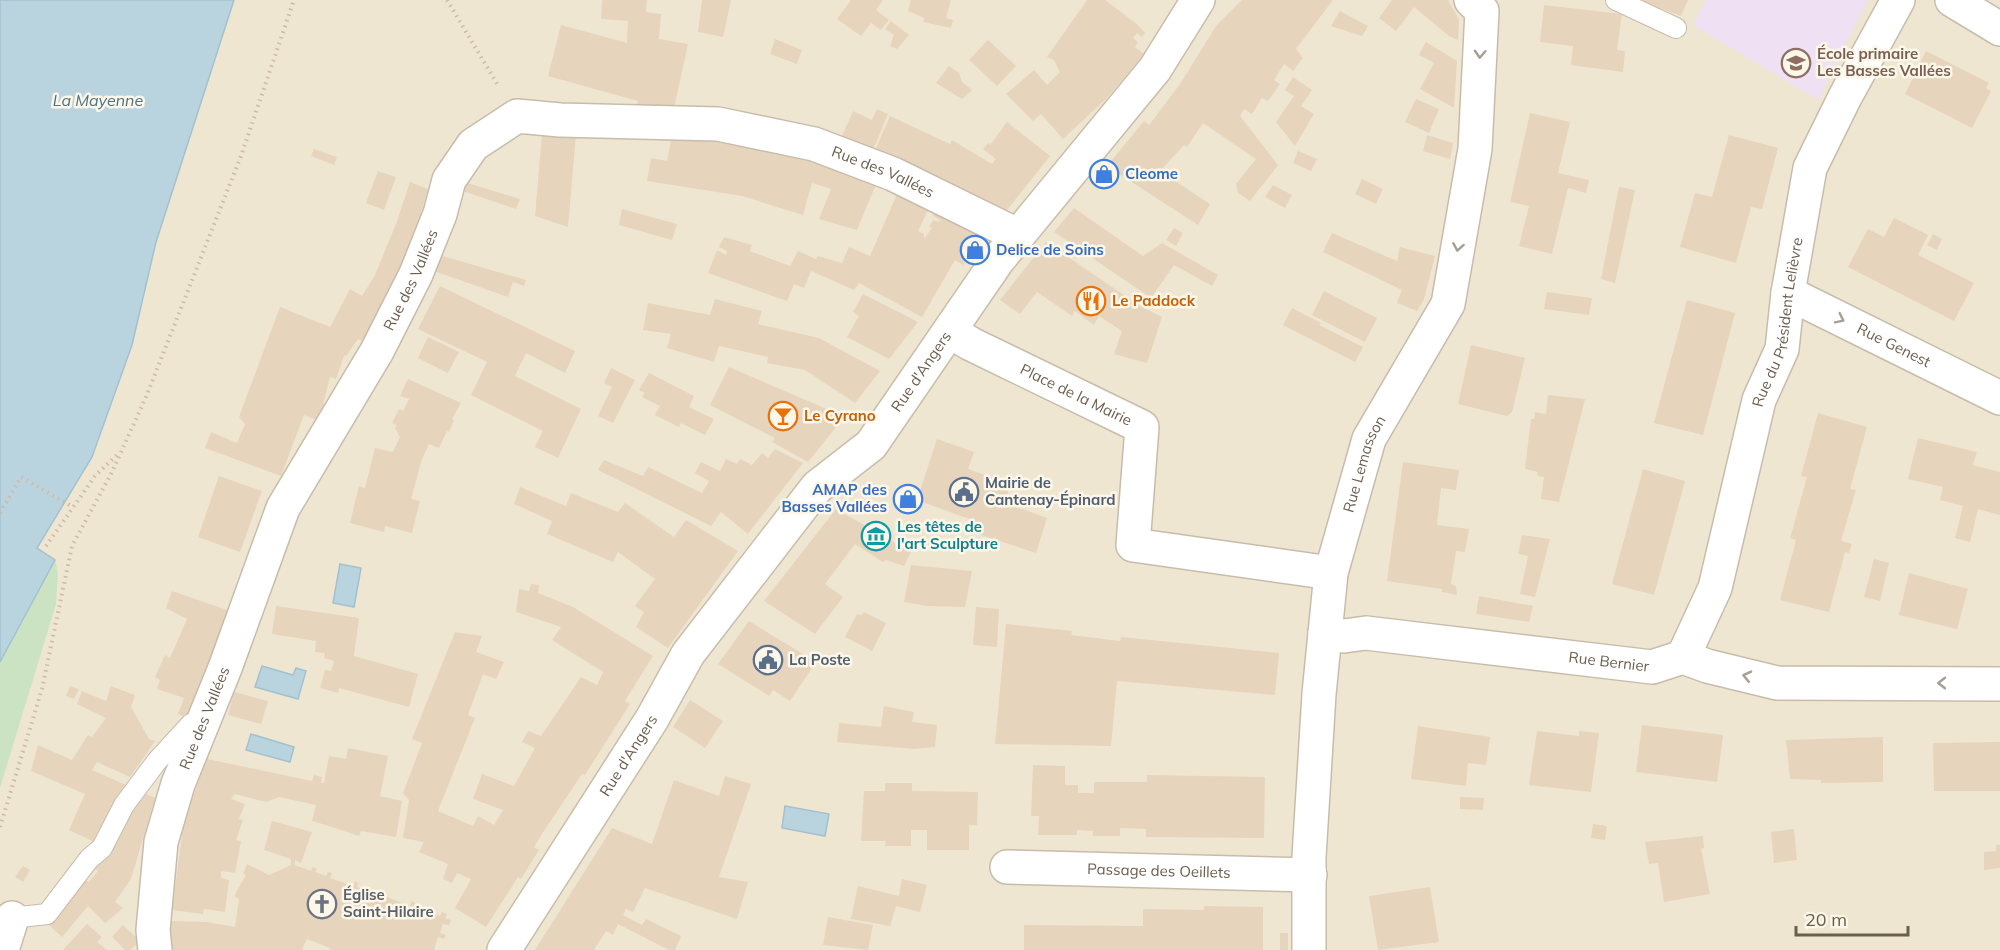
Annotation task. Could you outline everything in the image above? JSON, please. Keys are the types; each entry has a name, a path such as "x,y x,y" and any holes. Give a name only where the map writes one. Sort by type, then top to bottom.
{"street":[{"name":"Rue d'Angers","path":"504,950 652,719 688,654 817,488 871,445 1017,235 1155,69 1198,0"},
{"name":"Rue Lemasson","path":"1309,950 1310,874 1325,633 1331,573 1369,439 1448,304 1475,149 1482,11 1471,0"},
{"name":"Rue du Président Lelièvre","path":"1683,657 1715,588 1759,400 1782,349 1788,293 1810,168 1845,97 1898,0"},
{"path":"1952,0 2000,29"},
{"name":"Rue des Vallées","path":"155,950 153,930 161,842 178,784 283,507 377,351 412,284 440,214 449,180 473,145 517,116 560,120 718,124 814,144 893,174 1017,235"},
{"name":"Rue Genest","path":"1788,293 2000,398"},
{"name":"Place de la Mairie","path":"951,332 971,344 1142,427 1132,545 1331,573"},
{"name":"Rue Bernier","path":"1325,633 1344,636 1366,633 1652,668 1683,657"},
{"path":"1683,657 1707,666 1777,682 2000,684"},
{"name":"Passage des Oeillets","path":"1007,867 1310,874"},
{"path":"2,950 12,918"}],"lane":[{"path":"1616,0 1676,28"},
{"path":"12,918 47,914 89,859 102,848 124,805 157,760 191,724 204,720"}],"path":[{"path":"0,827 42,689 72,546 146,397 241,156 294,0"},
{"path":"447,0 517,116"},
{"path":"46,546 95,476 121,451"},
{"path":"0,513 21,477 73,507"}],"shaded area":[{"path":"234,0 2000,0 2000,950 0,950 0,662 55,560 37,548 92,457 132,345 156,242"},
{"name":"École primaire Les Basses Vallées","path":"1706,0 1868,0 1818,100 1693,25"}],"green space":[{"path":"55,560 58,573 56,604 0,788 0,662"}],"water":[{"name":"La Mayenne","path":"0,0 234,0 156,242 132,345 92,457 37,548 55,560 0,662"},
{"path":"340,564 361,568 354,607 333,603"},
{"path":"262,666 293,675 296,668 306,671 298,699 255,687"},
{"path":"251,734 294,747 290,762 246,750"},
{"path":"785,806 829,814 825,836 782,828"}],"building":[{"path":"602,0 647,0 646,12 661,14 659,39 688,44 674,108 636,107 638,101 548,76 561,25 627,43 628,21 601,19"},
{"path":"702,0 731,0 723,37 698,32"},
{"path":"851,0 883,0 876,10 889,20 881,30 871,23 861,36 837,19"},
{"path":"911,0 951,0 946,18 953,20 951,28 923,22 924,18 908,11"},
{"path":"1087,0 1105,0 1137,24 1145,33 1142,37 1137,33 1133,38 1138,42 1135,47 1144,54 1106,99 1063,139 1041,114 1033,121 1006,94 1034,70 1047,85 1060,72 1054,60 1047,57"},
{"path":"1242,0 1333,0 1296,49 1303,58 1293,71 1284,64 1274,80 1280,84 1268,101 1262,98 1252,114 1244,109 1240,116 1278,165 1250,201 1238,193 1236,184 1256,159 1203,123 1187,147 1184,145 1160,171 1210,204 1198,225 1107,166 1144,121 1149,125 1180,84 1216,26"},
{"path":"1392,0 1448,0 1459,20 1458,40 1449,36 1414,7 1396,31 1379,18"},
{"path":"1638,0 1688,0 1681,16"},
{"path":"1544,5 1622,14 1617,50 1625,51 1623,72 1571,65 1573,46 1540,42"},
{"path":"1340,11 1368,26 1362,36 1331,26"},
{"path":"891,21 909,35 897,49 890,46 894,35 885,29"},
{"path":"775,39 802,50 797,64 770,54"},
{"path":"988,40 1016,66 997,86 969,60"},
{"path":"1426,42 1457,61 1454,108 1420,89 1434,63 1419,55"},
{"path":"1926,51 1989,83 1986,88 1991,91 1972,128 1905,94"},
{"path":"949,66 959,73 962,82 972,90 962,99 936,83"},
{"path":"1293,77 1312,90 1301,106 1314,114 1295,146 1276,122 1294,96 1285,90"},
{"path":"1416,99 1439,109 1429,133 1405,122"},
{"path":"877,109 888,114 872,152 841,138 853,111 872,120"},
{"path":"1530,113 1570,122 1558,173 1589,180 1586,193 1568,188 1552,254 1519,246 1529,206 1510,202"},
{"path":"890,116 950,144 952,140 992,164 996,159 983,149 988,143 990,145 1007,122 1050,156 1004,214 874,153"},
{"path":"542,134 576,134 568,227 535,216"},
{"path":"672,135 711,139 818,161 877,182 857,230 819,219 831,189 812,183 803,215 742,196 647,181 651,158 667,161"},
{"path":"1427,135 1453,143 1450,159 1423,151"},
{"path":"1729,135 1778,148 1762,209 1751,207 1736,263 1680,247 1695,193 1712,197"},
{"path":"314,149 337,157 334,165 311,156"},
{"path":"1298,151 1317,159 1311,171 1293,163"},
{"path":"378,171 396,177 384,210 366,203"},
{"path":"1362,179 1383,189 1376,204 1355,194"},
{"path":"410,182 428,189 414,237 369,344 358,339 344,356 336,379 330,377 323,404 326,404 317,420 304,415 281,476 205,448 211,432 237,443 245,424 239,417 280,307 330,327 350,289 362,296 375,275"},
{"path":"464,182 520,199 516,209 460,190"},
{"path":"1273,185 1292,195 1285,208 1265,197"},
{"path":"1619,187 1635,190 1615,283 1601,279"},
{"path":"898,192 930,206 918,231 924,234 924,239 932,228 929,227 933,220 939,222 940,220 933,216 936,209 987,234 963,265 955,260 922,317 859,283 854,290 811,271 804,288 794,284 787,301 708,273 717,250 726,255 727,251 719,247 724,237 752,245 750,251 790,266 798,251 816,259 818,256 842,263 849,247 870,256"},
{"path":"1074,208 1143,256 1162,243 1218,275 1212,286 1174,265 1151,298 1054,232"},
{"path":"622,209 677,224 672,240 619,225"},
{"path":"1894,218 1928,235 1918,255 1974,283 1954,321 1848,267 1868,229 1884,237"},
{"path":"1174,228 1183,233 1176,246 1166,240"},
{"path":"1332,233 1397,261 1400,247 1435,256 1424,299 1417,311 1397,303 1402,290 1323,252"},
{"path":"1933,234 1942,239 1937,250 1927,245"},
{"name":"Le Paddock","path":"1046,242 1140,306 1162,317 1147,363 1114,354 1122,331 1099,316 1094,325 1075,311 1072,316 1037,292 1020,314 1000,300"},
{"path":"439,255 526,280 524,286 513,282 508,297 434,271"},
{"path":"440,286 575,351 565,373 526,353 515,376 581,409 558,458 535,447 543,431 471,395 487,362 418,329"},
{"path":"1324,291 1377,318 1365,342 1312,315"},
{"path":"1547,292 1592,298 1589,315 1544,309"},
{"path":"863,294 918,322 889,359 847,337 859,316 853,312"},
{"path":"715,299 762,311 758,324 819,338 880,371 855,403 805,370 767,363 768,357 719,346 714,362 667,348 671,334 643,330 648,303 710,315"},
{"path":"1687,300 1735,313 1703,435 1654,423"},
{"path":"1292,308 1321,323 1319,325 1363,347 1355,362 1283,325"},
{"path":"428,337 459,352 448,373 418,358"},
{"path":"1471,345 1525,358 1512,412 1507,416 1458,404"},
{"name":"Le Cyrano","path":"729,367 829,410 841,421 808,462 772,442 775,438 710,405"},
{"path":"611,368 635,380 613,423 598,416 612,387 604,383"},
{"path":"649,373 694,396 689,407 714,419 705,435 681,423 679,427 655,415 660,406 642,397 645,393 639,390"},
{"path":"408,379 461,403 452,419 454,420 449,432 447,431 439,448 429,444 422,459 411,499 420,501 412,533 385,526 384,532 350,523 359,486 365,488 375,448 393,452 400,437 395,428 397,425 392,423 399,409 403,411 409,399 400,396"},
{"path":"1548,395 1585,399 1559,502 1541,499 1544,477 1537,476 1538,472 1525,469 1531,419 1534,419 1535,412 1546,414"},
{"path":"1818,413 1867,427 1850,489 1856,490 1841,541 1852,544 1849,553 1845,552 1829,612 1780,600 1796,540 1790,538 1807,477 1801,476"},
{"path":"1918,438 1977,452 1973,465 2000,472 2000,515 1978,509 1970,542 1955,538 1963,506 1940,500 1943,487 1908,479"},
{"name":"Mairie de Cantenay-Épinard","path":"937,439 974,452 968,469 1010,484 1005,503 1047,518 1036,553 969,531 972,520 917,500"},
{"path":"775,449 803,463 748,534 721,512 711,526 598,470 604,460 643,476 648,467 702,493 709,481 695,473 701,462 720,471 726,459 737,464 740,459 752,465 762,453 768,458"},
{"path":"1403,462 1459,470 1456,490 1441,488 1437,525 1469,529 1465,552 1456,551 1451,584 1456,586 1457,595 1442,592 1442,589 1387,581"},
{"path":"1643,469 1685,481 1654,595 1612,584"},
{"path":"219,476 262,491 240,552 198,537"},
{"path":"520,487 566,506 571,493 618,512 625,503 674,537 686,520 738,551 668,648 636,627 644,612 635,606 655,579 618,552 613,562 547,534 552,521 514,504"},
{"path":"836,509 911,552 904,566 886,560 883,562 855,544 825,584 843,597 815,634 764,601"},
{"path":"1522,535 1550,539 1535,597 1520,594 1528,556 1518,554"},
{"path":"1874,559 1889,563 1880,601 1864,597"},
{"path":"911,565 972,571 965,607 927,606 904,602"},
{"path":"1909,573 1968,589 1957,629 1899,615"},
{"path":"531,584 539,585 538,593 573,607 653,656 625,701 630,704 585,775 582,774 534,847 539,850 521,879 518,877 486,927 455,908 471,879 457,873 452,883 443,879 448,864 419,852 424,842 403,838 409,800 403,793 422,743 412,739 455,632 482,636 476,652 504,662 496,679 483,674 468,715 475,718 438,811 473,826 478,816 494,825 503,810 473,799 482,774 514,786 535,748 522,742 528,731 541,736 581,677 597,685 603,672 552,640 561,627 516,612 519,589 529,591"},
{"path":"172,591 230,611 189,719 178,714 184,698 157,689 160,680 155,677 165,655 170,658 187,619 166,608"},
{"path":"1479,596 1533,606 1529,622 1476,614"},
{"path":"276,606 359,618 354,656 418,674 409,707 339,688 338,693 320,688 325,670 331,671 334,661 324,658 325,653 315,652 316,641 272,634"},
{"path":"976,607 999,609 997,647 973,645"},
{"path":"864,612 886,623 872,651 845,637 857,614 862,615"},
{"path":"749,621 816,662 790,701 773,690 769,696 718,664"},
{"path":"1006,624 1072,631 1071,635 1120,641 1121,637 1279,653 1275,695 1117,681 1111,746 995,744"},
{"path":"70,686 79,689 74,699 66,696"},
{"path":"111,686 135,695 131,707 149,739 155,741 130,777 97,762 92,770 126,785 99,844 69,830 85,794 31,771 38,745 72,760 88,735 92,737 106,718 77,704 82,691 106,701"},
{"path":"234,692 268,701 261,724 228,715"},
{"path":"690,700 723,721 705,748 673,727"},
{"path":"884,706 914,712 912,722 937,725 935,747 914,749 837,742 839,723 881,727"},
{"path":"1642,725 1723,735 1717,782 1636,772"},
{"path":"1418,726 1490,737 1486,765 1468,763 1466,786 1411,779"},
{"path":"1537,731 1579,736 1579,731 1599,733 1591,792 1529,785"},
{"path":"1883,737 1883,782 1821,783 1821,780 1790,779 1786,740"},
{"path":"2000,742 2000,791 1934,791 1933,743"},
{"path":"348,748 388,756 380,796 402,801 396,837 361,831 359,836 312,821 316,805 279,797 266,802 235,794 231,799 245,804 239,819 243,820 236,840 241,841 235,873 221,871 221,878 229,880 225,912 204,909 203,914 172,910 184,821 207,759 312,781 314,775 322,777 321,783 324,783 329,756 346,759"},
{"path":"1033,765 1065,766 1065,785 1078,785 1078,793 1094,793 1094,782 1147,782 1147,775 1265,777 1264,838 1146,837 1146,829 1120,828 1120,836 1093,836 1093,831 1077,830 1077,835 1038,835 1039,816 1031,816"},
{"path":"725,776 751,784 719,877 748,882 737,919 645,888 633,912 626,909 623,915 642,925 646,919 681,936 675,950 669,950 618,924 613,935 606,931 594,950 535,950 612,828 652,844 674,780 719,796"},
{"path":"885,783 912,783 912,791 978,792 977,825 969,825 969,850 927,850 927,830 911,830 911,846 885,846 886,841 861,841 864,791 885,791"},
{"path":"141,791 155,798 131,879 115,902 123,908 105,923 88,906 62,937 49,925 84,879 89,882 98,871 92,867"},
{"path":"1460,797 1484,798 1483,810 1460,809"},
{"name":"Église Saint-Hilaire","path":"272,821 312,832 301,863 295,860 295,865 311,871 313,867 317,869 315,872 326,876 328,872 332,873 330,878 353,886 355,881 358,883 357,887 381,895 383,891 387,893 385,896 410,906 411,901 415,903 414,907 440,916 442,912 447,914 445,918 451,920 449,925 443,924 440,933 446,935 444,939 438,937 434,950 330,950 330,948 307,939 302,950 171,950 171,921 207,922 235,927 239,899 234,896 246,875 243,874 247,864 269,875 291,865 291,859 264,850"},
{"path":"1593,824 1607,826 1605,840 1591,838"},
{"path":"1794,829 1797,860 1774,863 1771,832"},
{"path":"1703,836 1704,848 1701,849 1710,894 1664,902 1658,863 1649,864 1645,842"},
{"path":"1996,845 2000,845 2000,868 1984,870 1984,852 1996,851"},
{"path":"23,866 30,870 23,882 15,877"},
{"path":"902,879 927,885 920,912 896,906 890,926 851,919 858,886 899,896"},
{"path":"1430,887 1439,942 1378,950 1369,896"},
{"path":"1204,906 1263,907 1263,950 1024,950 1024,925 1143,926 1143,909 1204,910"},
{"path":"828,917 873,925 868,950 823,945"},
{"path":"87,924 102,937 97,942 107,950 63,950"},
{"path":"123,925 140,941 130,950 125,950 112,937"},
{"path":"1280,933 1288,933 1288,950 1280,950"}],"place":[{"name":"École primaire Les Basses Vallées","path":"1796,63"},
{"name":"Cleome","path":"1104,174"},
{"name":"Delice de Soins","path":"975,250"},
{"name":"Le Paddock","path":"1091,301"},
{"name":"Le Cyrano","path":"783,416"},
{"name":"Mairie de Cantenay-Épinard","path":"964,492"},
{"name":"AMAP des Basses Vallées","path":"908,499"},
{"name":"Les têtes de l'art Sculpture","path":"876,536"},
{"name":"La Poste","path":"768,660"},
{"name":"Église Saint-Hilaire","path":"322,904"}]}
